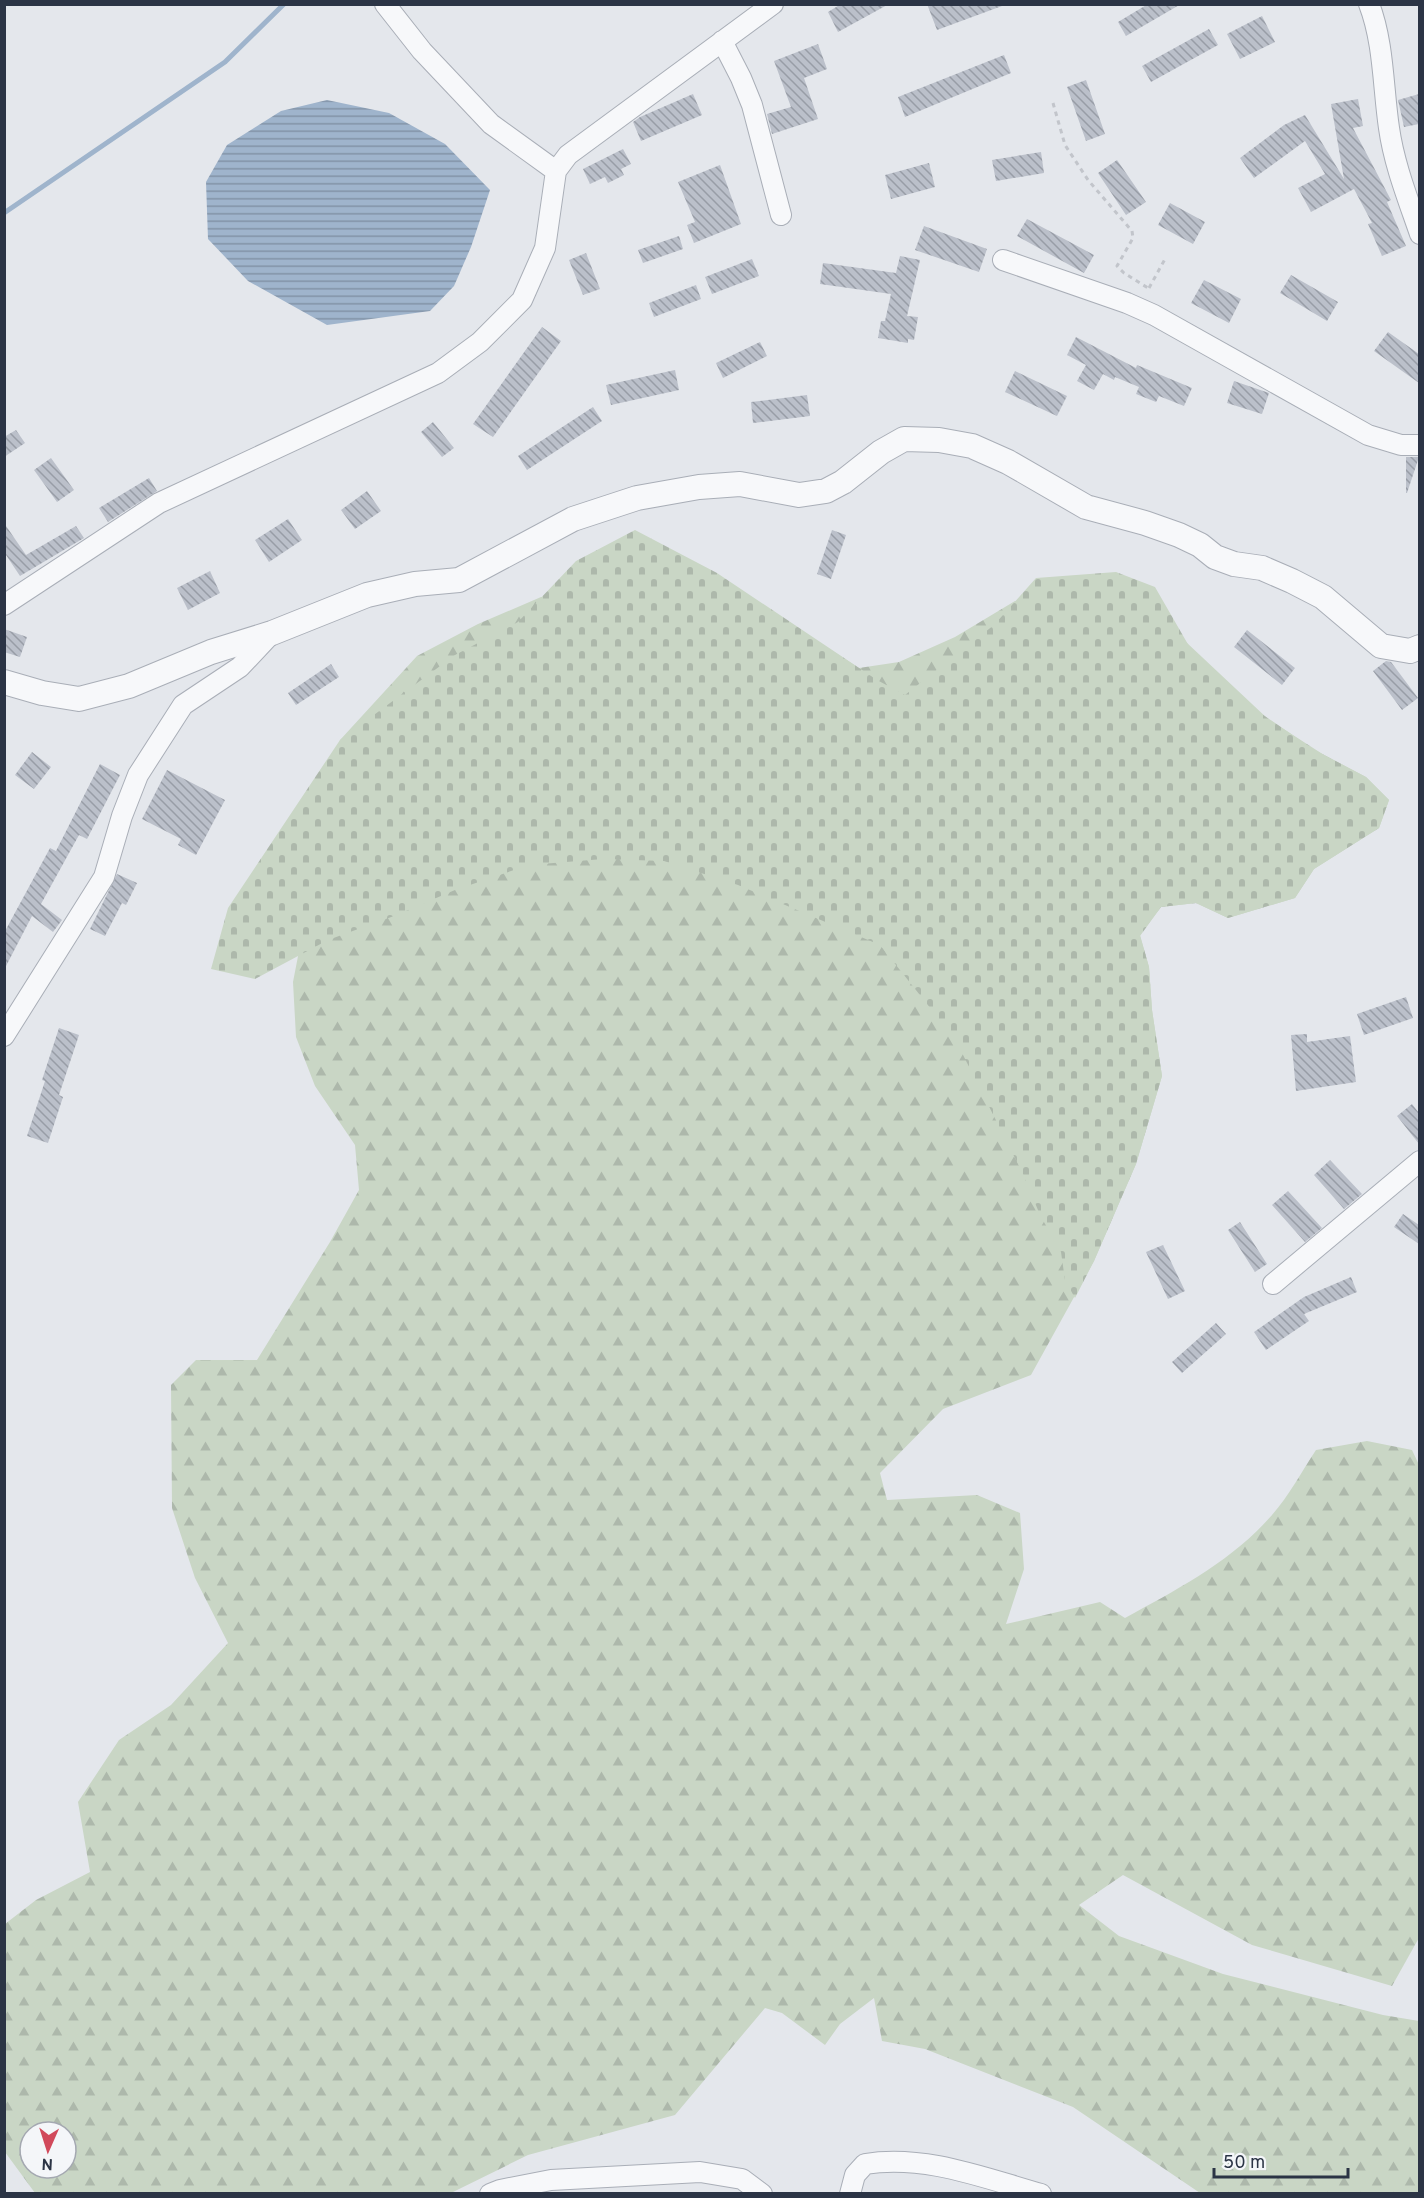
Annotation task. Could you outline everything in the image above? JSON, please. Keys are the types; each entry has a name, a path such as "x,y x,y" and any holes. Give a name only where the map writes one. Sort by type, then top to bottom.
{"street":[{"path":"385,4 422,51 492,124 556,171"},
{"path":"4,605 159,503 438,373 480,342 522,300 544,248 556,171 568,155 772,4"},
{"path":"1369,4 1379,49 1396,166 1419,234"},
{"path":"722,41 752,105 781,215"},
{"path":"1004,260 1140,309 1368,435 1401,445 1419,445"},
{"path":"4,682 42,693 80,699 129,686 211,652 272,633 368,595 415,584 459,580 573,519 637,498 699,487 740,484 799,495 826,491 843,482 881,452 904,439 939,440 972,446 1008,462 1086,507 1179,535 1200,545 1215,557 1234,564 1262,568 1292,581 1323,597 1381,646 1410,651 1419,647"},
{"path":"4,1036 104,877 122,816 138,775 183,705 240,667 272,633"},
{"path":"1273,1284 1419,1161"},
{"path":"850,2193 855,2175 865,2164 893,2162 940,2165 1041,2193"},
{"path":"490,2193 551,2180 700,2172 742,2179 762,2193"}],"path":[{"path":"1053,104 1065,145 1088,180 1132,231 1133,238 1117,266 1148,288"},
{"path":"1140,309 1148,288 1165,259"}],"green space":[{"path":"635,530 717,573 877,680 905,695 994,625 1036,578 1116,572 1155,587 1193,653 1221,686 1313,749 1366,777 1389,800 1379,828 1314,869 1295,898 1228,918 1196,903 1161,907 1140,936 1149,967 1152,1010 1162,1076 1136,1164 1094,1261 1075,1298 1065,1280 1061,1252 1040,1215 1024,1176 955,1039 880,945 738,885 664,861 603,859 529,865 455,890 394,916 328,940 255,979 211,969 228,908 340,740 455,655 518,622 576,561"},
{"path":"541,597 780,617 859,668 899,662 955,637 1015,601 1186,642 1268,719 1324,755 1366,777 1389,800 1379,828 1314,869 1295,898 1228,918 1196,903 1161,907 1140,935 1149,967 1152,1010 1162,1076 1136,1164 1094,1261 1031,1375 943,1409 880,1473 887,1500 977,1495 1020,1513 1024,1569 1006,1624 1100,1602 1125,1618 1203,1573 1240,1546 1278,1508 1316,1450 1367,1441 1412,1450 1420,1467 1420,1936 1392,1986 1252,1945 1123,1875 1079,1905 1119,1936 1223,1974 1383,2015 1419,2021 1419,2193 1200,2193 1073,2107 925,2049 882,2041 874,1998 840,2024 825,2045 782,2013 765,2008 675,2115 528,2155 451,2193 35,2193 25,2180 78,2180 78,2120 18,2120 18,2170 5,2152 5,1924 36,1900 90,1872 78,1802 119,1740 171,1705 228,1643 195,1578 172,1508 171,1385 196,1360 257,1360 330,1242 359,1190 355,1145 315,1086 296,1037 293,982 340,740 417,656 478,624"}],"water":[{"path":"327,100 389,113 445,144 490,190 471,247 454,286 430,311 327,325 248,281 208,239 206,182 227,145 281,111"}],"building":[{"path":"841,4 889,4 838,32 828,12"},
{"path":"927,4 1002,4 1002,6 937,30"},
{"path":"1148,4 1181,4 1126,36 1118,22"},
{"path":"1262,16 1275,42 1240,59 1227,34"},
{"path":"1209,29 1218,45 1151,82 1142,66"},
{"path":"818,44 827,69 804,78 818,119 772,134 767,114 791,107 774,61"},
{"path":"1004,55 1011,73 905,117 898,97"},
{"path":"1086,80 1105,134 1086,141 1067,87"},
{"path":"693,94 702,115 641,141 633,122"},
{"path":"1419,94 1419,124 1404,127 1398,100"},
{"path":"1358,99 1363,126 1353,128 1391,200 1387,202 1406,246 1382,256 1368,224 1372,223 1354,189 1311,212 1298,188 1325,174 1305,141 1254,178 1240,158 1284,125 1305,115 1344,179 1331,104"},
{"path":"623,149 631,164 621,169 624,175 608,183 605,177 590,184 583,169"},
{"path":"1041,152 1044,173 996,181 992,160"},
{"path":"1117,160 1146,202 1126,215 1098,173"},
{"path":"929,163 935,187 891,199 885,175"},
{"path":"720,165 741,224 694,243 687,225 695,222 678,182"},
{"path":"1170,203 1205,222 1193,244 1158,225"},
{"path":"1027,219 1094,255 1084,273 1017,236"},
{"path":"924,226 987,249 979,272 915,250"},
{"path":"679,236 683,249 643,263 638,250"},
{"path":"586,253 600,289 583,295 569,260"},
{"path":"900,256 920,260 907,316 918,317 914,340 908,339 908,343 878,338 881,321 885,321 891,294 820,284 823,263 896,273"},
{"path":"752,259 759,276 712,294 705,277"},
{"path":"1291,275 1338,302 1327,321 1280,293"},
{"path":"1204,280 1241,299 1229,323 1191,303"},
{"path":"696,285 701,299 654,317 649,303"},
{"path":"542,327 561,341 493,437 473,424"},
{"path":"1388,332 1419,354 1419,383 1374,351"},
{"path":"1076,337 1136,368 1137,365 1192,388 1184,406 1159,396 1156,402 1136,394 1139,387 1115,377 1114,380 1103,374 1094,390 1077,381 1086,365 1067,355"},
{"path":"760,342 767,356 723,378 716,363"},
{"path":"675,370 679,390 611,405 606,385"},
{"path":"1015,371 1067,396 1057,416 1005,392"},
{"path":"1234,381 1269,393 1262,414 1227,403"},
{"path":"807,395 810,416 753,423 751,402"},
{"path":"593,407 602,421 527,470 518,456"},
{"path":"433,422 454,448 442,457 421,432"},
{"path":"16,430 25,443 4,457 4,437"},
{"path":"1406,457 1419,457 1407,493 1406,493"},
{"path":"51,458 74,490 57,502 34,470"},
{"path":"149,478 157,491 108,522 99,508"},
{"path":"367,491 381,511 355,529 341,510"},
{"path":"288,519 302,540 269,562 255,540"},
{"path":"4,523 26,555 76,526 84,538 20,576 4,552"},
{"path":"832,530 846,535 831,579 817,574"},
{"path":"210,571 220,593 188,610 177,588"},
{"path":"4,629 27,637 20,657 4,652"},
{"path":"1247,630 1295,668 1282,685 1234,647"},
{"path":"1386,661 1391,662 1418,698 1402,710 1373,671"},
{"path":"331,664 339,677 296,705 288,693"},
{"path":"32,752 51,767 34,789 15,775"},
{"path":"100,764 120,775 87,839 79,835 41,904 62,920 53,932 32,916 4,970 4,933 50,848 56,851"},
{"path":"167,770 225,800 196,855 178,845 181,839 142,819"},
{"path":"117,874 137,883 126,905 122,903 105,936 90,929"},
{"path":"1406,997 1413,1018 1364,1035 1357,1014"},
{"path":"59,1028 79,1035 59,1095 63,1097 48,1143 27,1136"},
{"path":"1307,1034 1307,1042 1350,1036 1356,1082 1296,1091 1291,1035"},
{"path":"1412,1104 1419,1113 1419,1144 1397,1116"},
{"path":"1330,1160 1362,1194 1344,1209 1314,1175"},
{"path":"1288,1191 1322,1228 1305,1242 1272,1205"},
{"path":"1403,1214 1419,1225 1419,1244 1394,1227"},
{"path":"1240,1222 1267,1264 1255,1272 1228,1230"},
{"path":"1163,1245 1185,1291 1168,1299 1146,1252"},
{"path":"1351,1277 1357,1292 1304,1314 1309,1321 1266,1350 1254,1332 1304,1297"},
{"path":"1216,1323 1226,1334 1182,1373 1172,1362"}],"waterway":[{"path":"4,213 225,62 284,4"}]}
